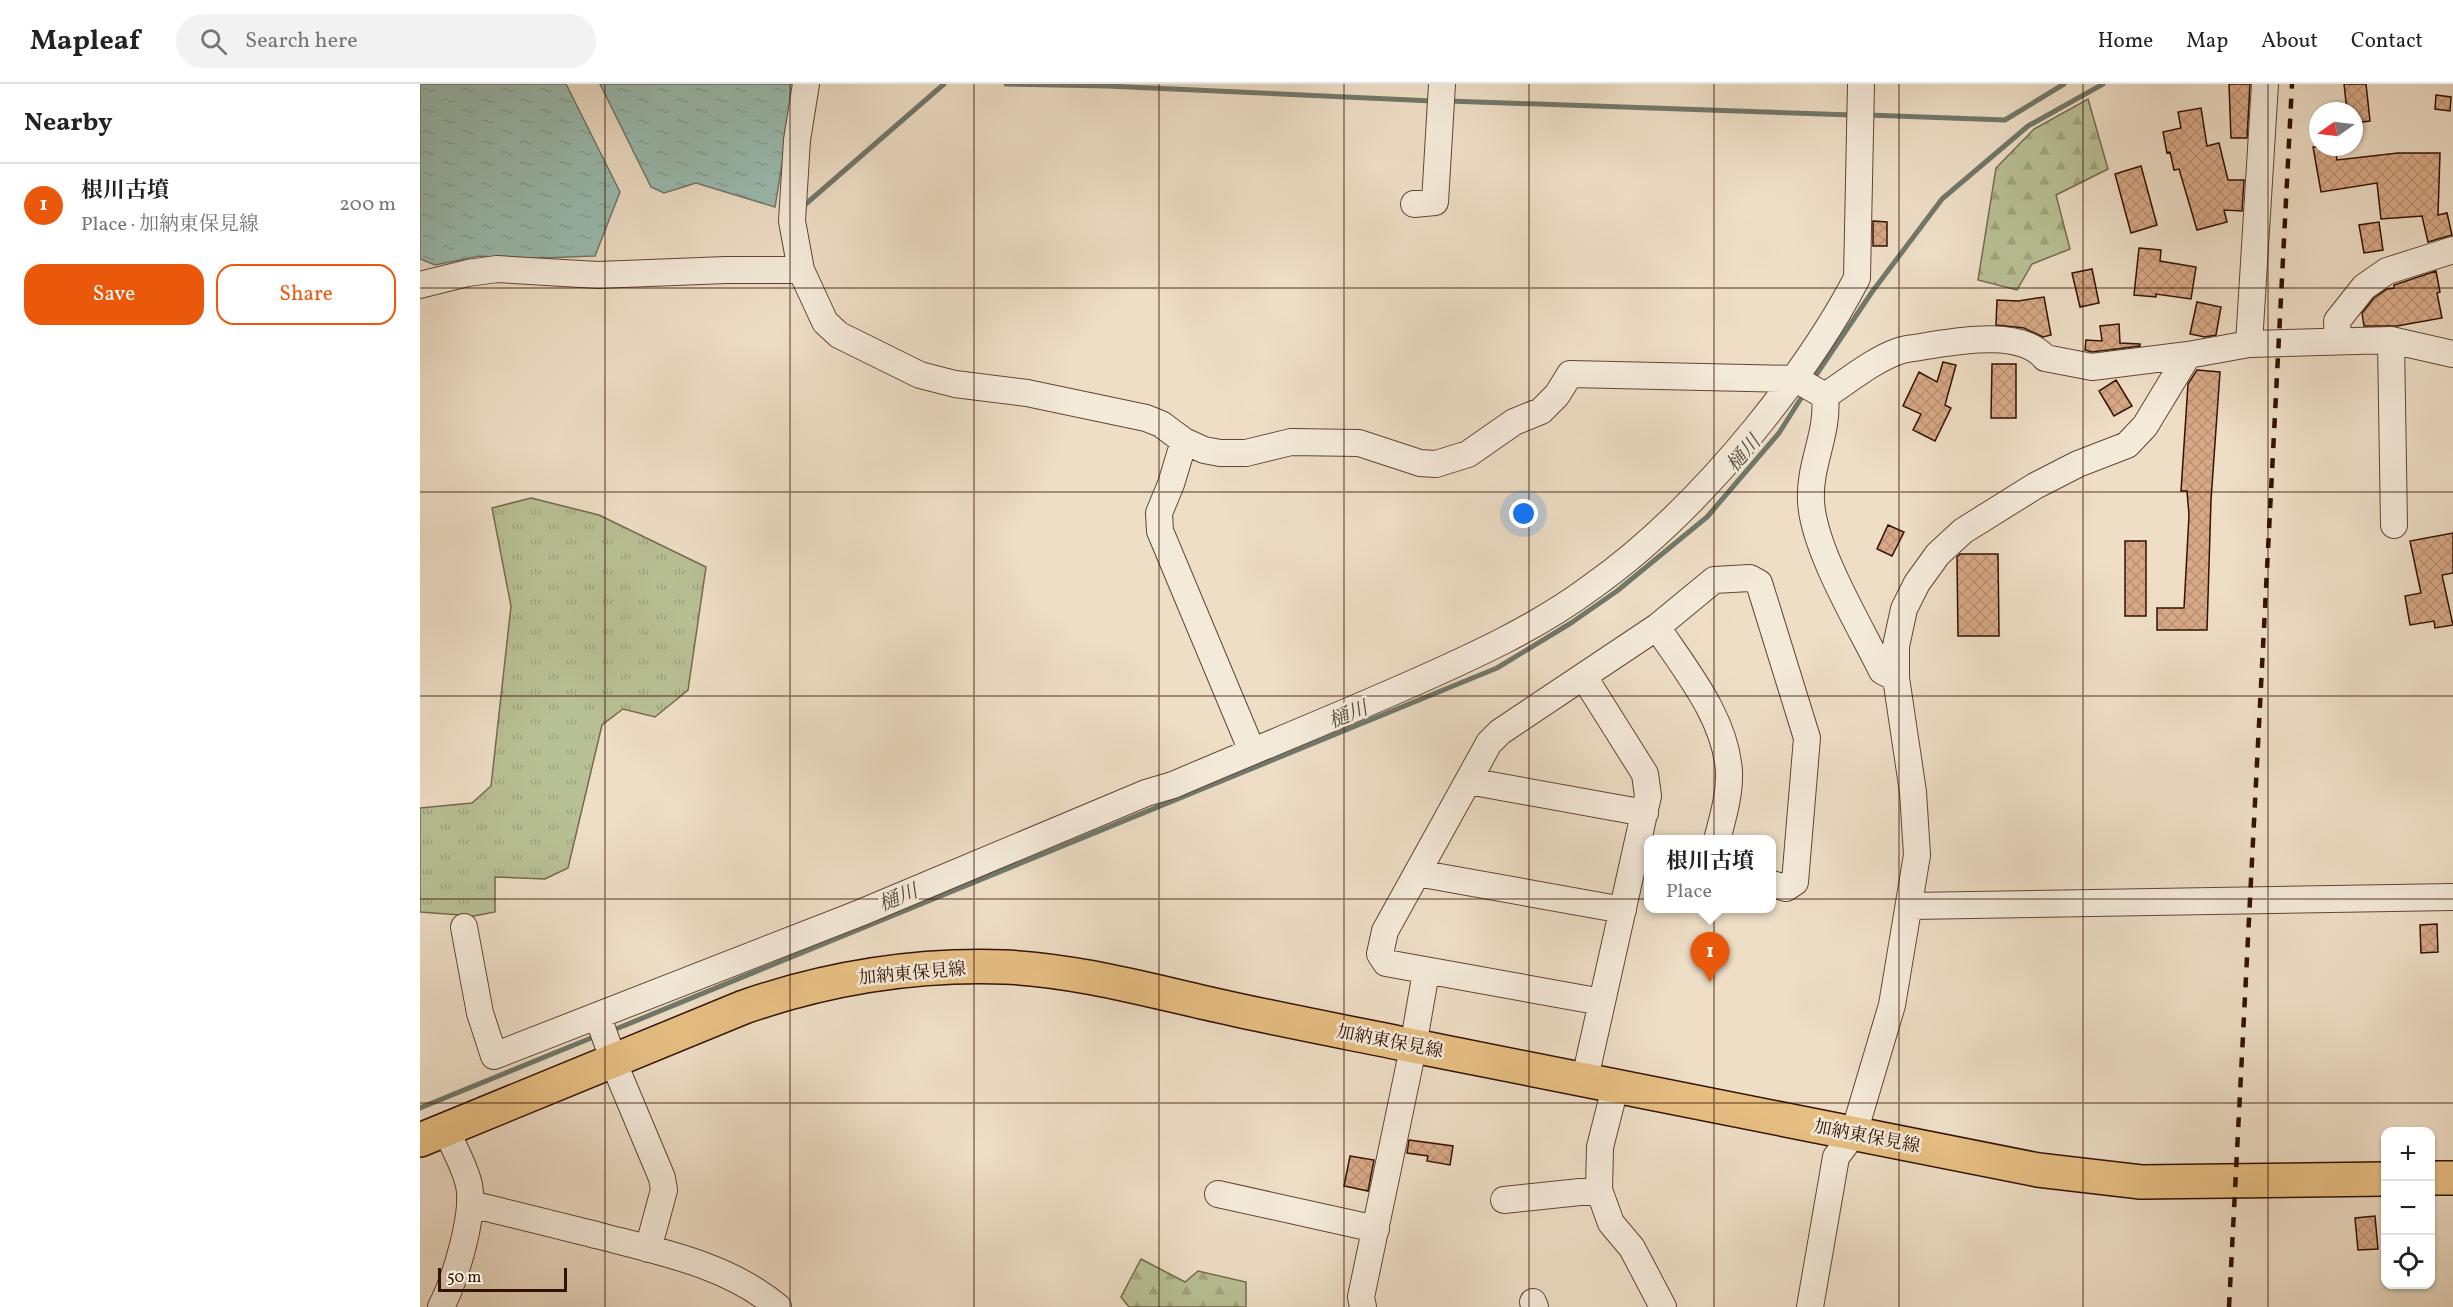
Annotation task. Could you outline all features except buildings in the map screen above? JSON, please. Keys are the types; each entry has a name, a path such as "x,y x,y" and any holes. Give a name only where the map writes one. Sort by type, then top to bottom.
{"main road":[{"name":"加納東保見線","path":"433,1135 611,1055 776,996 866,975 938,968 1005,967 1076,974 1225,1008 1601,1081 2038,1170 2140,1182 2381,1179"},
{"path":"2435,1178 2453,1178"}],"street":[{"path":"806,84 797,140 792,221 801,270 825,322 839,335 920,375 956,384 1027,393 1146,418 1161,424 1184,441 1204,450 1220,453 1246,453 1291,442 1359,443 1420,463 1436,464 1468,454 1514,422 1541,411 1557,395 1570,374 1810,387"},
{"path":"2249,344 2265,84"},
{"path":"1414,204 1436,201 1442,98"},
{"path":"1810,387 1857,278 1861,104"},
{"path":"2338,341 2337,321 2364,287 2387,271 2453,250"},
{"path":"420,285 468,273 497,269 597,275 726,270 801,270"},
{"path":"464,927 480,1013 494,1056 871,908 1357,708 1467,660 1590,589 1642,547 1696,498 1810,387 1899,351 1972,338 2012,341 2040,352 2045,358 2092,367 2188,355 2249,344 2391,340 2453,354"},
{"path":"2391,340 2394,525"},
{"path":"1810,1307 1836,1157 1854,1133 1892,1005 1917,855 1913,792 1896,678 1896,646 1904,609 1917,583 1938,554 1963,531 2035,486 2078,464 2127,445 2145,426 2188,355"},
{"path":"1810,387 1827,416 1814,463 1811,502 1821,547 1882,671 1896,678"},
{"path":"1184,441 1172,484 1159,513 1160,531 1252,750"},
{"path":"1602,1002 1386,963 1380,954 1385,931 1489,744 1500,732 1657,627 1714,580 1750,578 1759,583 1807,738 1795,882 1786,888 1776,885"},
{"path":"1657,627 1703,698 1719,728 1729,773 1727,798 1718,835"},
{"path":"1584,676 1645,774 1648,796 1642,852 1623,910 1602,1002 1599,1191 1611,1223 1632,1248 1663,1307"},
{"path":"1468,781 1645,813"},
{"path":"1418,873 1623,910"},
{"path":"1910,906 2453,897"},
{"path":"1362,1307 1361,1297 1426,972"},
{"path":"598,1017 611,1055 662,1178 664,1190 648,1249"},
{"path":"433,1135 469,1182 470,1204 456,1268 441,1307"},
{"path":"1504,1200 1599,1191"},
{"path":"1218,1194 1376,1229"},
{"path":"470,1204 648,1249 719,1270 748,1286 778,1307"}],"green space":[{"path":"2088,99 2108,169 2056,195 2070,249 2032,264 2017,290 1978,280 1996,168 2034,129"},
{"path":"531,498 599,515 706,567 688,690 655,717 623,709 602,725 568,868 545,879 495,877 495,912 474,916 420,912 420,808 472,803 491,786 511,606 492,508"},
{"path":"1141,1259 1185,1282 1198,1271 1246,1282 1246,1307 1129,1307 1121,1297"}],"water":[{"path":"420,84 566,84 620,192 595,256 516,259 479,256 435,265 420,259"},
{"path":"600,84 795,84 775,207 696,183 664,193 651,187"}],"waterway":[{"path":"800,209 944,84"},
{"path":"1006,84 1107,86 1433,101"},
{"path":"1868,115 2005,120 2064,84"},
{"name":"樋川","path":"1812,381 1872,292 1942,199 2028,126 2103,84"},
{"path":"1449,101 1853,115"},
{"name":"樋川","path":"611,1031 1497,668 1571,623 1617,591 1707,517 1779,433 1805,392"},
{"name":"樋川","path":"420,1108 596,1036"}],"railway":[{"path":"2229,1307 2292,84"}],"place":[{"name":"根川古墳","path":"1710,982"}]}
